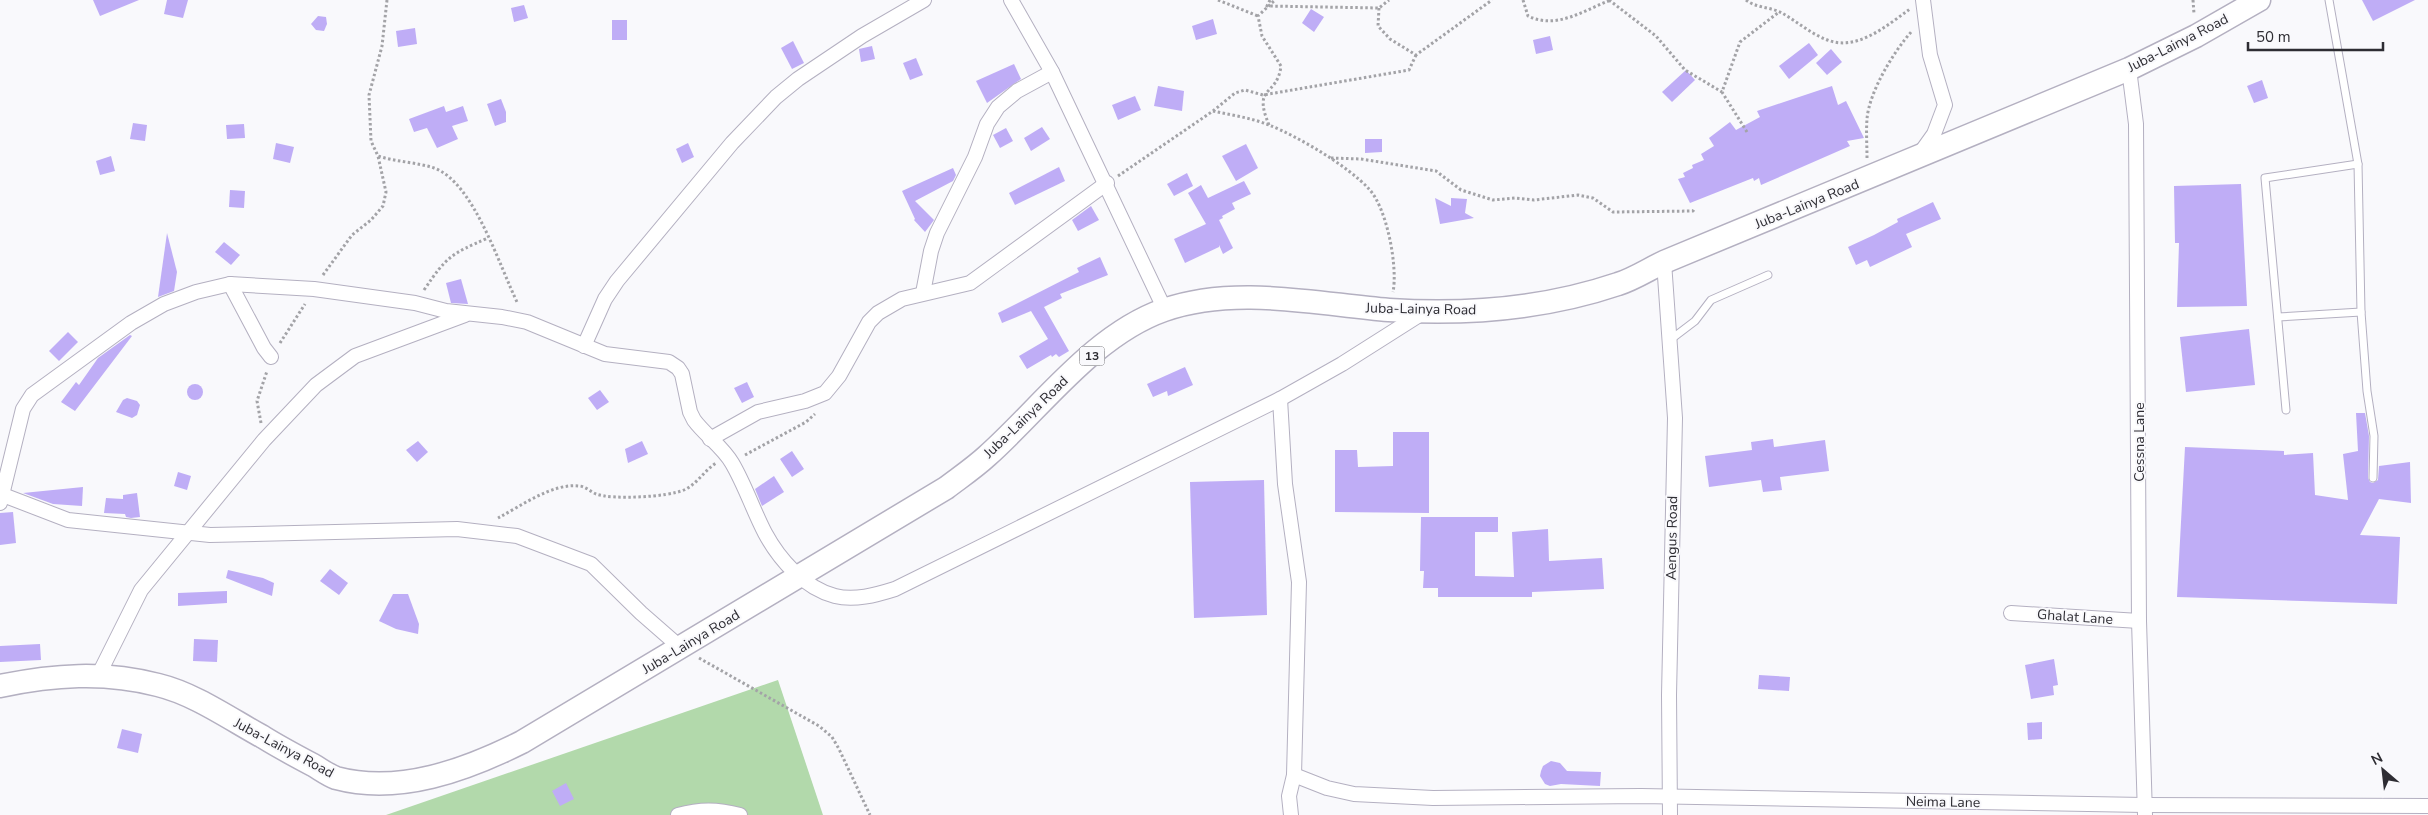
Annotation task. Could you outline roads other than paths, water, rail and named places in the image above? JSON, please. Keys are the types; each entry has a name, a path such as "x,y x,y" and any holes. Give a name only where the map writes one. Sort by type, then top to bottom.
{"main road":[{"name":"Juba-Lainya Road","path":"0,686 49,676 99,674 159,685 200,703 335,777 373,784 428,778 452,772 489,759 522,742 946,488 986,457 1073,372 1115,336 1147,317 1165,310 1213,299 1243,297 1424,312 1521,308 1619,284 1664,262 2129,69 2196,36 2259,0"}],"street":[{"path":"584,346 605,299 616,281 732,143 776,97 798,79 846,47 924,0"},
{"path":"1011,0 1052,72 1107,183 1165,310"},
{"path":"1916,158 1934,134 1945,106 1930,55 1918,3"},
{"name":"Cessna Lane","path":"2129,69 2136,124 2139,621 2144,810"},
{"path":"923,293 931,251 937,233 968,171 987,124 998,107 1017,91 1052,72"},
{"path":"710,439 737,422 758,412 805,401 825,392 839,376 870,322 878,313 902,300 923,293 970,283 1107,183"},
{"name":"Aengus Road","path":"1664,262 1675,418 1669,686 1670,815"},
{"path":"681,648 641,613 591,564 517,536 457,529 210,535 68,520 1,499 4,468 23,409 41,388 131,323 156,309 196,292 230,284 314,289 414,303 446,311 502,317 527,322 605,354 669,362 678,368 685,382 690,412 694,420 731,462 779,556 800,577 834,596 859,597 895,589 1280,399 1342,364 1424,312"},
{"path":"230,284 264,348 271,357"},
{"path":"99,674 141,590 189,534 264,440 316,385 337,367 355,356 467,314"},
{"path":"1280,399 1285,484 1299,582 1294,775 1289,796 1292,815"},
{"name":"Ghalat Lane","path":"2011,613 2139,621"},
{"name":"Neima Lane","path":"1294,775 1327,788 1354,794 1433,798 1669,797 2144,810 2428,806"},
{"path":"678,815 694,810 718,810 740,815"}],"lane":[{"path":"2329,0 2358,164 2361,312 2367,391 2374,436 2373,478"},
{"path":"2286,410 2265,178 2358,164"},
{"path":"1670,340 1694,322 1711,300 1768,275"},
{"path":"2278,317 2361,312"}]}
